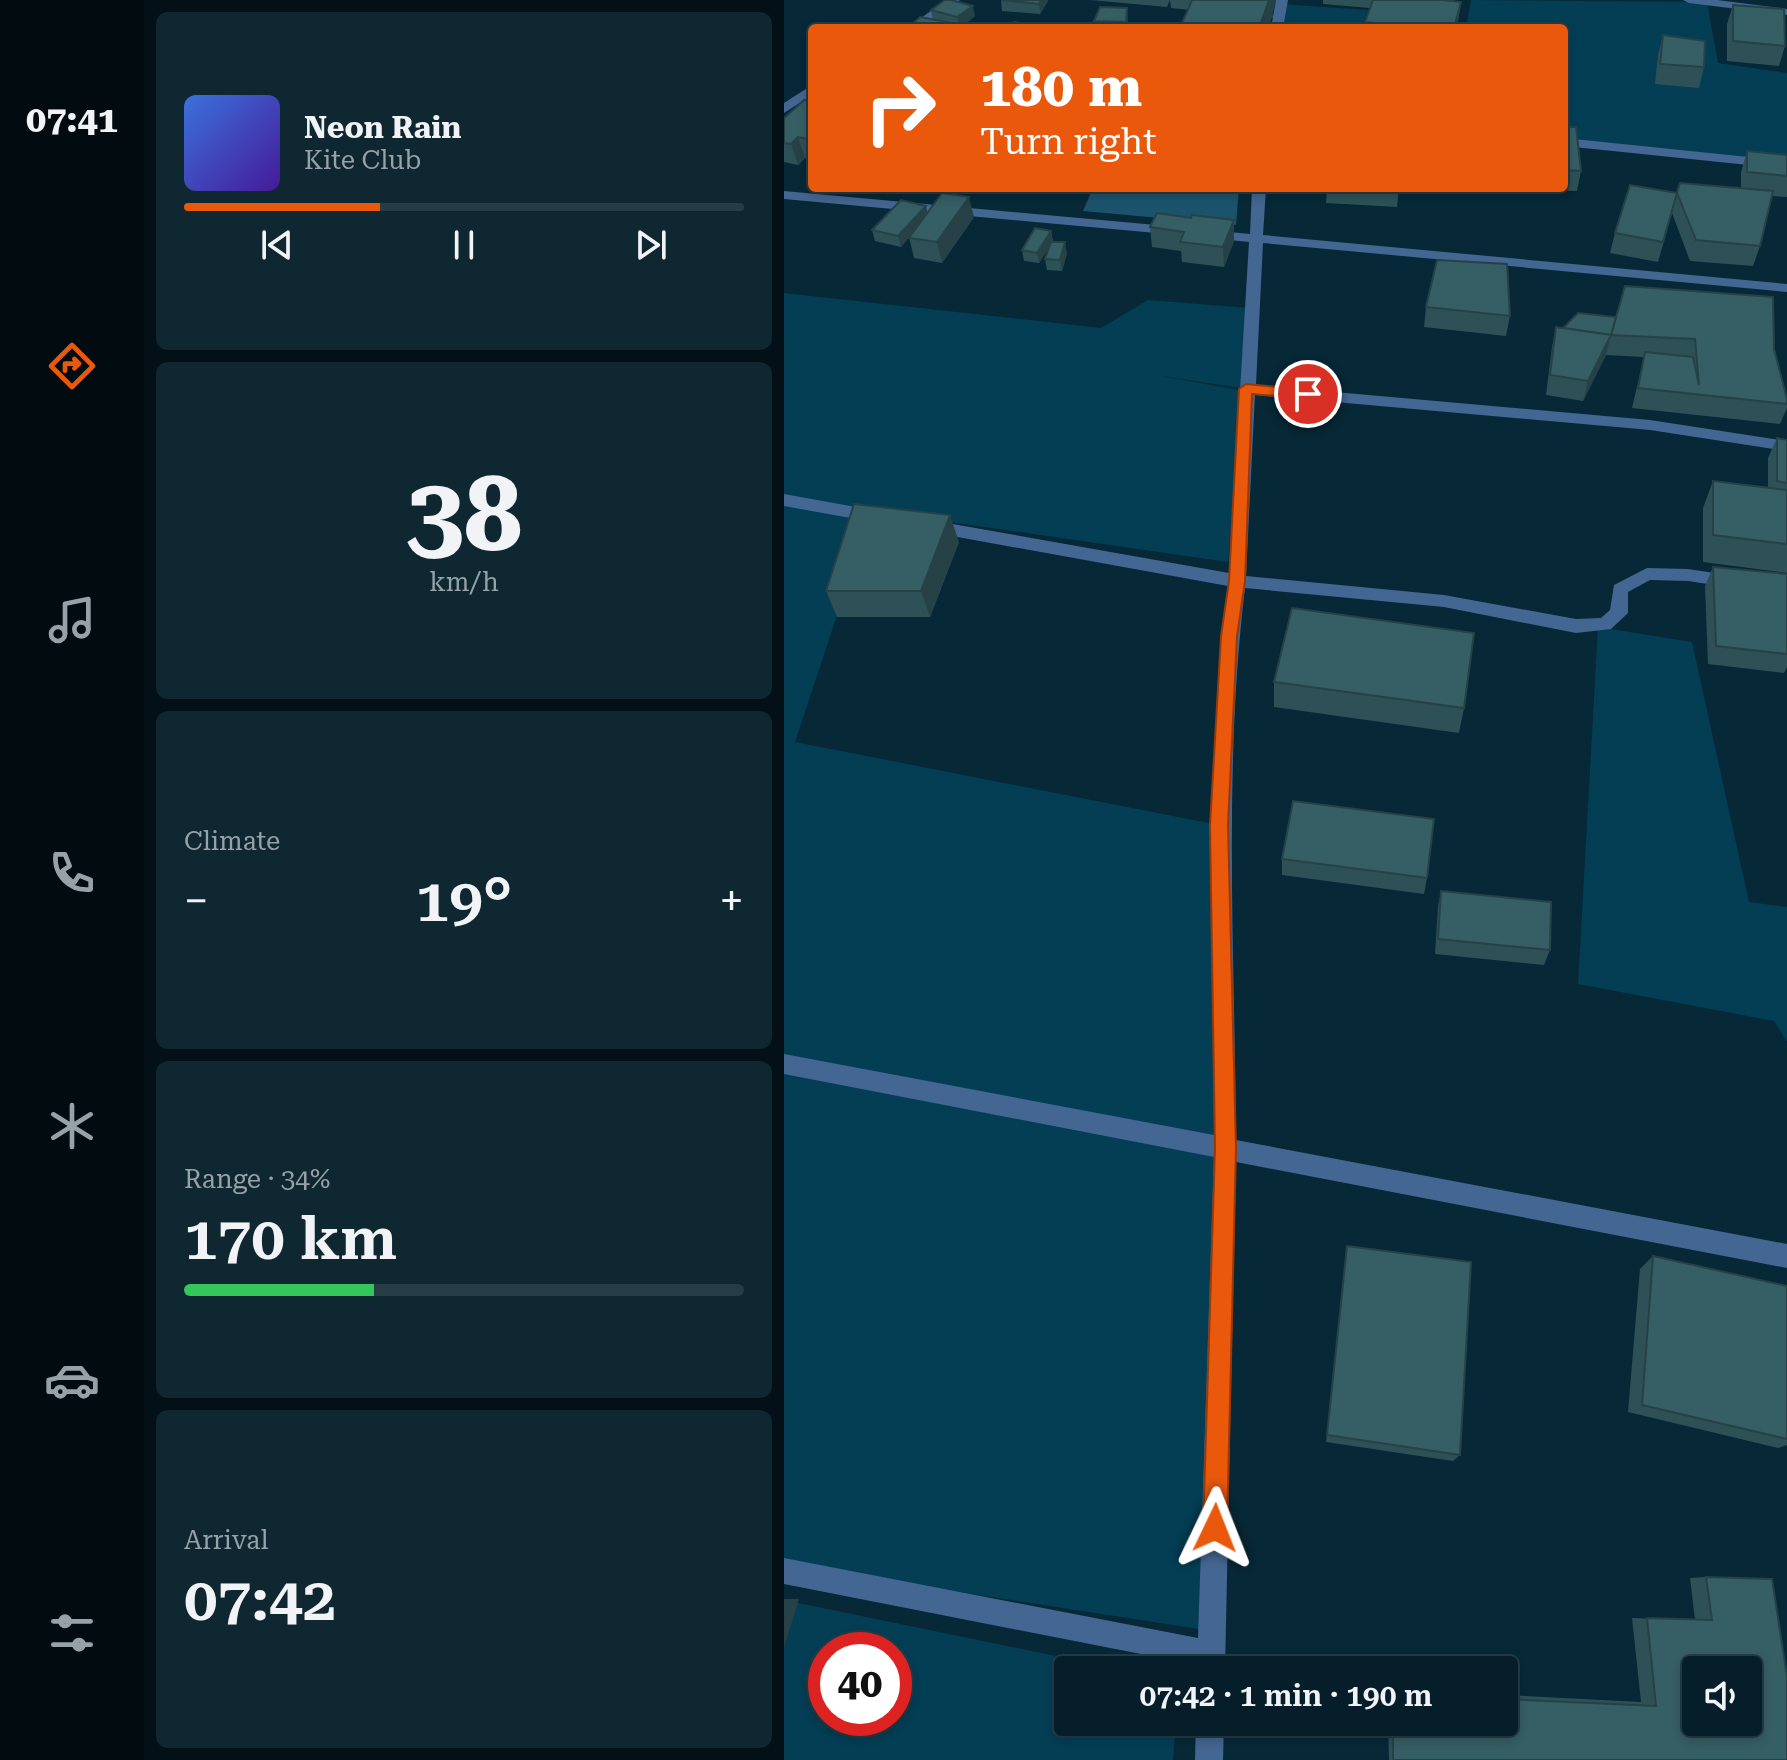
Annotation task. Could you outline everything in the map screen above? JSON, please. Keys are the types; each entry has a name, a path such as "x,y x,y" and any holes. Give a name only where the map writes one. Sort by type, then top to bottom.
{"street":[{"path":"919,24 954,0"},
{"path":"1278,24 1282,0"},
{"path":"1689,0 1787,12"},
{"path":"784,109 808,92"},
{"path":"1568,142 1787,165"},
{"path":"1752,161 1780,150"},
{"path":"1211,1656 1225,1148 1219,825 1229,636 1237,581 1259,192"},
{"path":"784,195 1787,288"},
{"path":"1246,389 1650,425 1787,446"},
{"path":"784,500 1237,581 1444,601 1576,626 1605,624 1619,613 1620,589 1647,574 1703,577 1787,590"},
{"path":"784,1064 1786,1259"},
{"path":"784,1571 1182,1656"},
{"path":"1209,1760 1210,1736"}],"shaded area":[{"path":"1471,0 1707,2 1718,63 1787,73 1787,161 1568,140 1568,24 1467,24"},
{"path":"1281,4 1368,10 1363,24 1278,24"},
{"path":"1091,192 1239,192 1236,225 1083,211"},
{"path":"784,293 1101,328 1148,300 1250,308 1246,389 1156,375 1244,391 1228,562 894,514 865,531 795,742 1219,825 1225,1148 1199,1629 784,1565"},
{"path":"1598,627 1692,642 1749,902 1787,907 1787,1042 1774,1021 1578,984"},
{"path":"784,1600 1056,1656 1054,1736 1175,1736 1173,1760 784,1760"}],"building":[{"path":"945,0 973,6 957,17 931,10"},
{"path":"1001,0 1041,0 1039,4"},
{"path":"1192,0 1269,0 1260,24 1182,24"},
{"path":"1373,0 1461,2 1455,24 1365,22"},
{"path":"1733,5 1784,9 1785,46 1733,41"},
{"path":"1100,7 1127,8 1126,22 1094,21"},
{"path":"920,17 947,22 945,24 912,24"},
{"path":"1663,35 1705,41 1704,67 1660,64"},
{"path":"804,100 808,100 808,139 798,137 791,144 784,143 784,118"},
{"path":"1568,127 1576,127 1581,171 1568,170"},
{"path":"1747,151 1787,155 1787,176 1747,172"},
{"path":"1680,183 1773,191 1760,246 1696,240 1677,193"},
{"path":"1630,185 1677,193 1663,242 1615,233"},
{"path":"942,193 969,197 937,242 909,238"},
{"path":"901,200 926,206 898,236 872,230"},
{"path":"1157,213 1234,220 1223,247 1180,242 1184,232 1150,227"},
{"path":"1035,228 1051,231 1037,253 1022,250"},
{"path":"1051,242 1065,242 1060,260 1045,259"},
{"path":"1437,260 1507,264 1510,316 1426,307"},
{"path":"1625,286 1773,297 1774,349 1787,404 1638,388 1645,352 1693,357 1699,385 1695,339 1611,335"},
{"path":"1578,313 1616,317 1611,335 1563,328"},
{"path":"1556,327 1611,335 1588,381 1550,375"},
{"path":"1777,438 1787,440 1787,483 1777,481"},
{"path":"1713,481 1787,490 1787,544 1713,535"},
{"path":"854,504 950,515 921,591 826,591"},
{"path":"1713,567 1787,574 1787,654 1716,646"},
{"path":"1292,608 1474,633 1464,708 1274,682"},
{"path":"1293,801 1434,819 1427,878 1282,859"},
{"path":"1441,891 1551,902 1550,950 1438,939"},
{"path":"1347,1246 1471,1262 1460,1455 1327,1435"},
{"path":"1653,1256 1787,1286 1787,1439 1642,1405"},
{"path":"1706,1577 1772,1579 1787,1676 1787,1760 1393,1760 1393,1736 1518,1736 1518,1700 1656,1706 1647,1618 1712,1620"}],"route":[{"path":"1215,1528 1225,1148 1219,825 1229,636 1237,581 1246,389 1308,394"}]}
